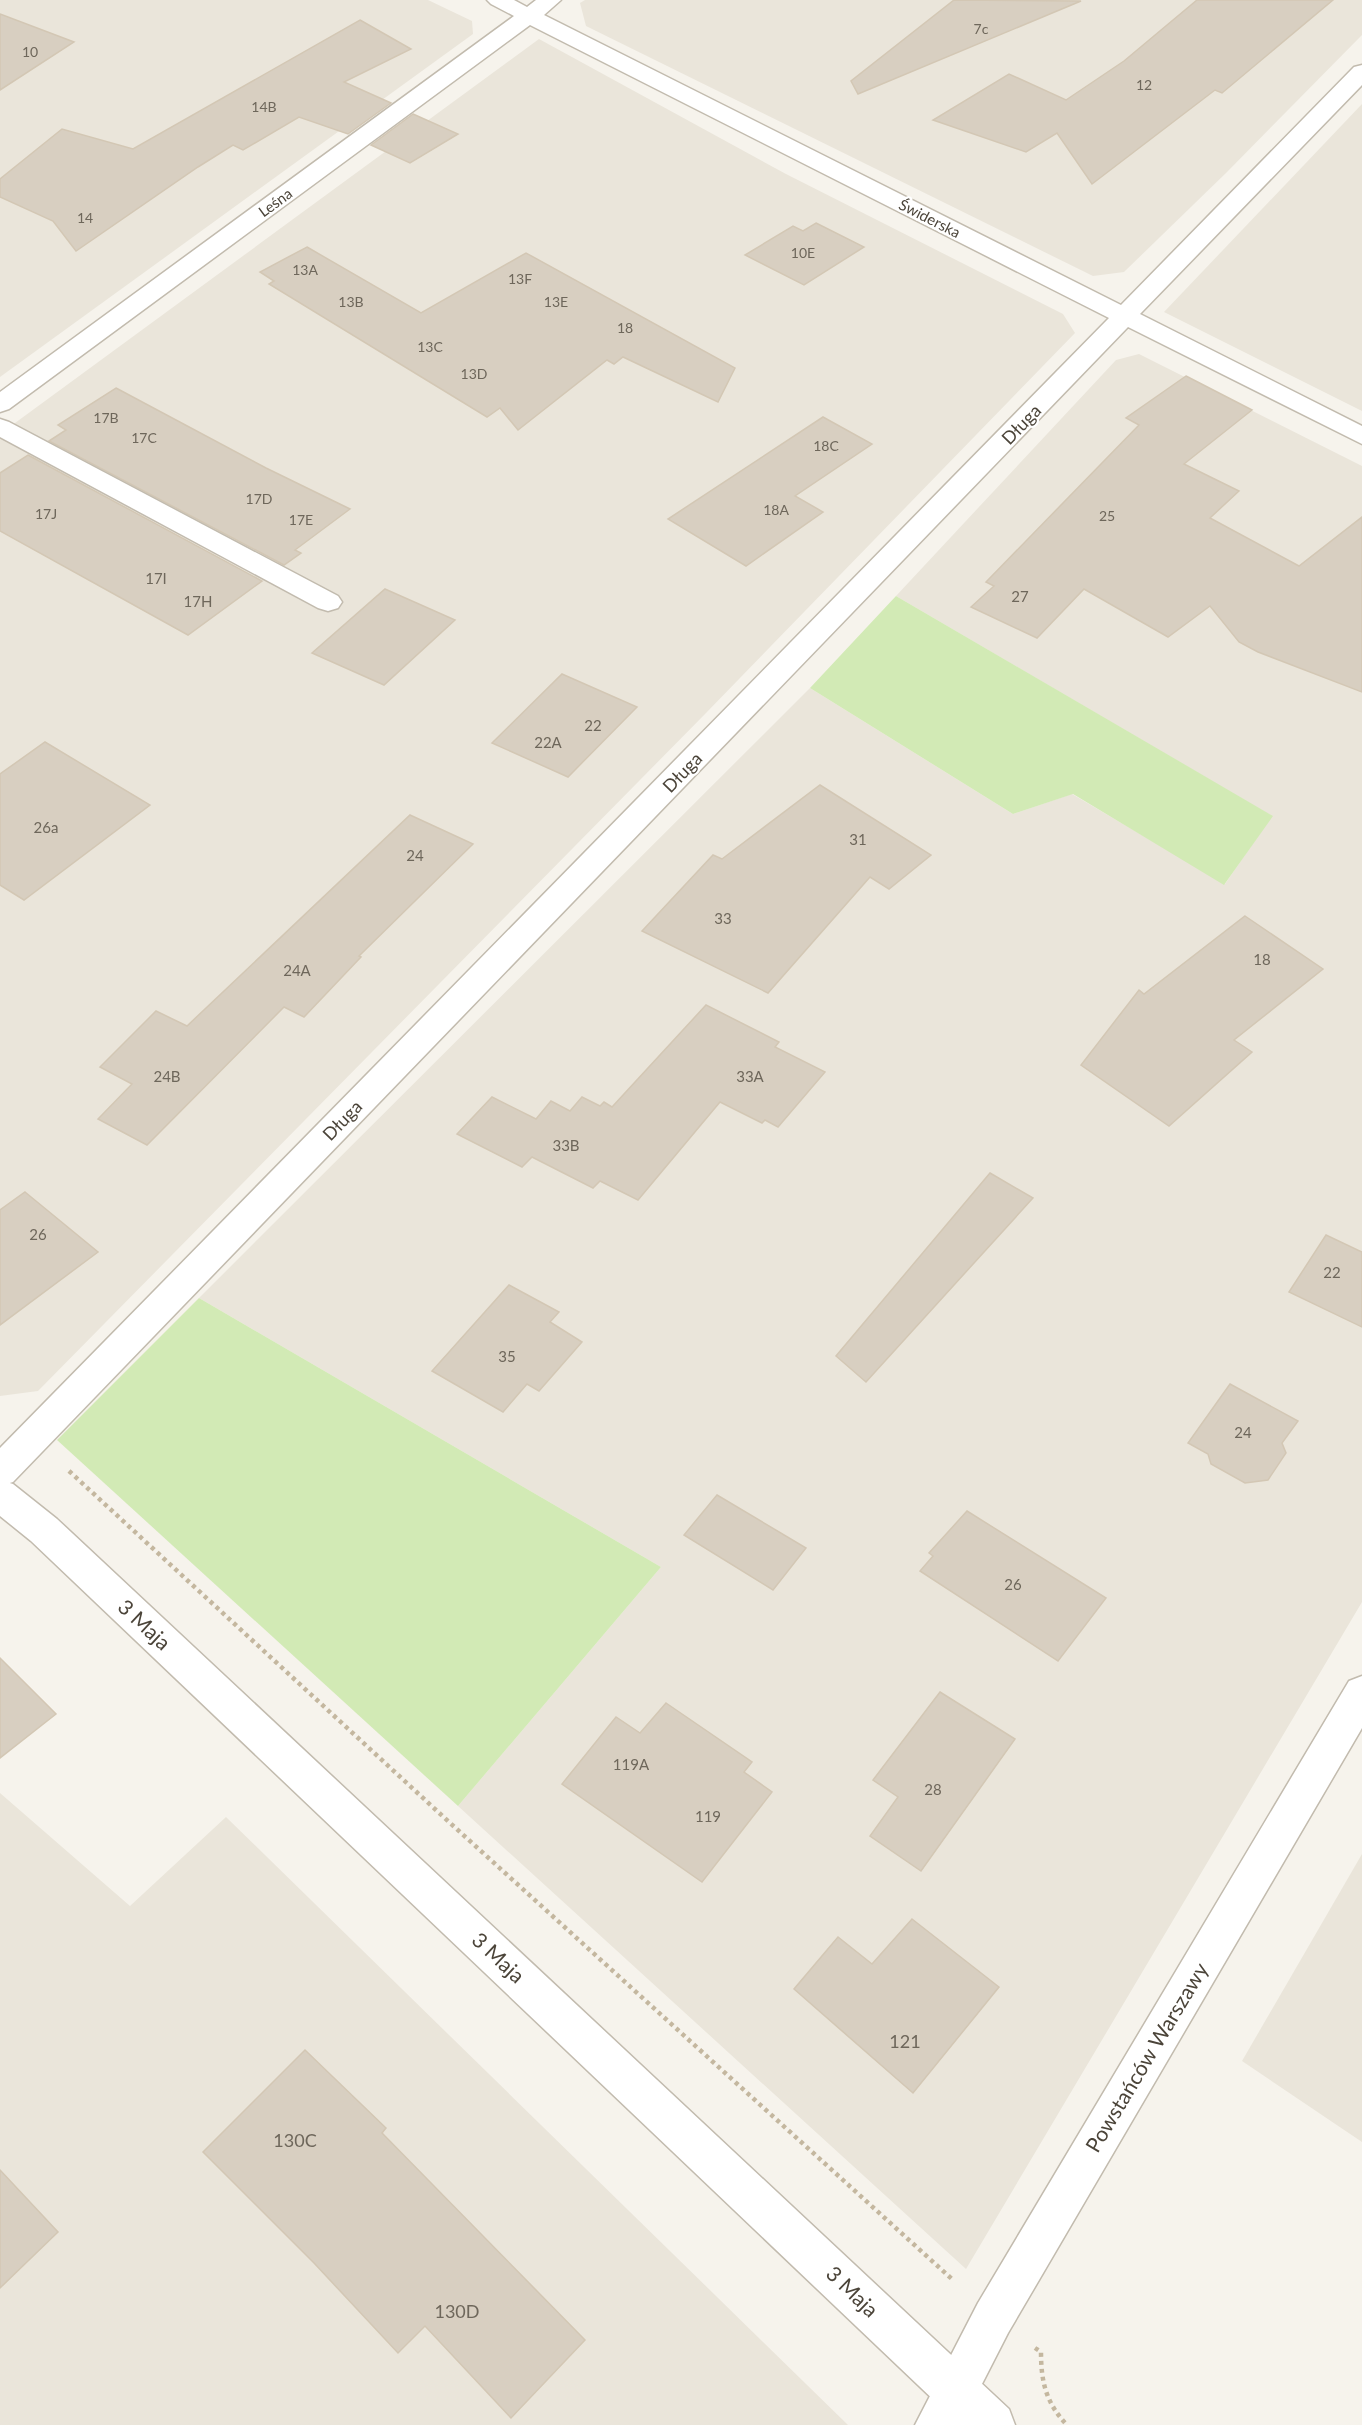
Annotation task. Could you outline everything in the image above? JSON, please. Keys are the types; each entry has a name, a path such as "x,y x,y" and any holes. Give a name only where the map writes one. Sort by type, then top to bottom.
{"street":[{"name":"Świderska","path":"498,0 1362,436"},
{"name":"Leśna","path":"0,404 550,0"},
{"name":"Długa","path":"0,1471 1126,317 1362,72"},
{"path":"0,427 328,602"},
{"name":"3 Maja","path":"0,1495 44,1530 869,2305 946,2408 993,2425"},
{"name":"Powstańców Warszawy","path":"946,2408 993,2318 1362,1693"}],"path":[{"path":"32,1437 440,1814 957,2283"},
{"path":"1041,2352 1043,2388 1052,2411 1067,2425"}],"shaded area":[{"path":"0,0 428,0 472,21 473,34 0,377"},
{"path":"585,0 1362,0 1362,35 1227,172 1124,272 1093,276 586,26 580,3"},
{"path":"539,39 786,174 1063,314 1075,333 706,713 38,1391 0,1396 0,434"},
{"path":"1362,104 1362,411 1164,312"},
{"path":"1139,354 1362,466 1362,1602 966,2269 458,1806 661,1567 199,1298 810,688 1013,814 1072,794 1225,884 1272,816 896,596 1116,360"},
{"path":"0,1793 130,1906 226,1817 848,2425 0,2425"},
{"path":"1362,1854 1362,2142 1242,2061"}],"green space":[{"path":"896,596 1273,816 1224,885 1073,794 1013,814 810,688"},
{"path":"199,1298 661,1567 458,1806 57,1440"}],"building":[{"path":"954,0 1081,1 858,94 851,81"},
{"path":"1197,0 1333,0 1222,93 1215,90 1092,184 1057,133 1026,152 933,120 1009,74 1066,100 1124,61"},
{"path":"0,14 74,42 0,90"},
{"path":"360,20 411,49 344,82 391,103 348,134 299,117 243,150 233,145 76,251 53,221 0,197 0,179 62,129 133,149"},
{"path":"413,114 458,134 410,163 371,145"},
{"path":"816,223 864,247 804,285 745,255 793,226 803,231"},
{"path":"307,247 421,313 526,253 735,368 718,402 623,357 614,364 607,360 518,430 500,408 487,417 269,284 274,281 260,272"},
{"path":"1186,376 1252,410 1184,464 1239,491 1210,518 1299,566 1362,517 1362,692 1258,652 1239,642 1210,606 1168,637 1084,589 1037,638 971,607 994,586 986,582 1139,425 1126,418"},
{"path":"116,388 266,468 350,509 295,550 301,553 284,565 49,441 66,430 58,425"},
{"path":"823,417 872,444 795,496 823,512 746,566 668,519"},
{"path":"28,455 262,581 188,635 0,531 0,473"},
{"path":"385,589 455,620 384,685 312,653"},
{"path":"562,674 637,707 568,777 492,743"},
{"path":"45,742 150,805 24,900 0,885 0,774"},
{"path":"820,785 931,855 889,889 870,877 768,993 642,931 713,855 722,859"},
{"path":"410,815 473,844 359,956 361,957 304,1017 284,1007 147,1145 98,1119 132,1084 100,1067 156,1011 187,1026"},
{"path":"1245,916 1323,969 1234,1040 1252,1052 1169,1126 1081,1065 1139,990 1144,994"},
{"path":"706,1005 779,1042 775,1047 825,1072 778,1127 765,1120 762,1123 720,1102 638,1200 600,1181 593,1188 532,1157 522,1167 457,1134 492,1097 536,1119 551,1101 570,1111 582,1097 600,1106 604,1102 612,1107"},
{"path":"990,1173 1033,1198 866,1382 836,1356"},
{"path":"25,1192 98,1252 0,1325 0,1210"},
{"path":"1326,1235 1362,1252 1362,1327 1289,1292"},
{"path":"509,1285 559,1312 550,1322 582,1342 539,1391 527,1384 503,1412 432,1371"},
{"path":"1230,1384 1298,1421 1282,1443 1286,1453 1268,1480 1245,1483 1211,1464 1208,1454 1188,1443"},
{"path":"717,1495 806,1548 773,1590 684,1535"},
{"path":"967,1511 1106,1598 1058,1661 920,1571 933,1556 929,1553"},
{"path":"0,1658 56,1714 0,1758"},
{"path":"940,1692 1015,1739 921,1871 870,1836 898,1797 873,1780"},
{"path":"666,1703 752,1762 744,1772 772,1792 702,1882 562,1784 616,1717 640,1733"},
{"path":"912,1919 999,1987 913,2093 794,1989 838,1937 872,1964"},
{"path":"305,2050 386,2128 382,2133 585,2340 511,2418 425,2326 398,2353 314,2263 203,2152"},
{"path":"0,2170 58,2232 0,2288"}]}
